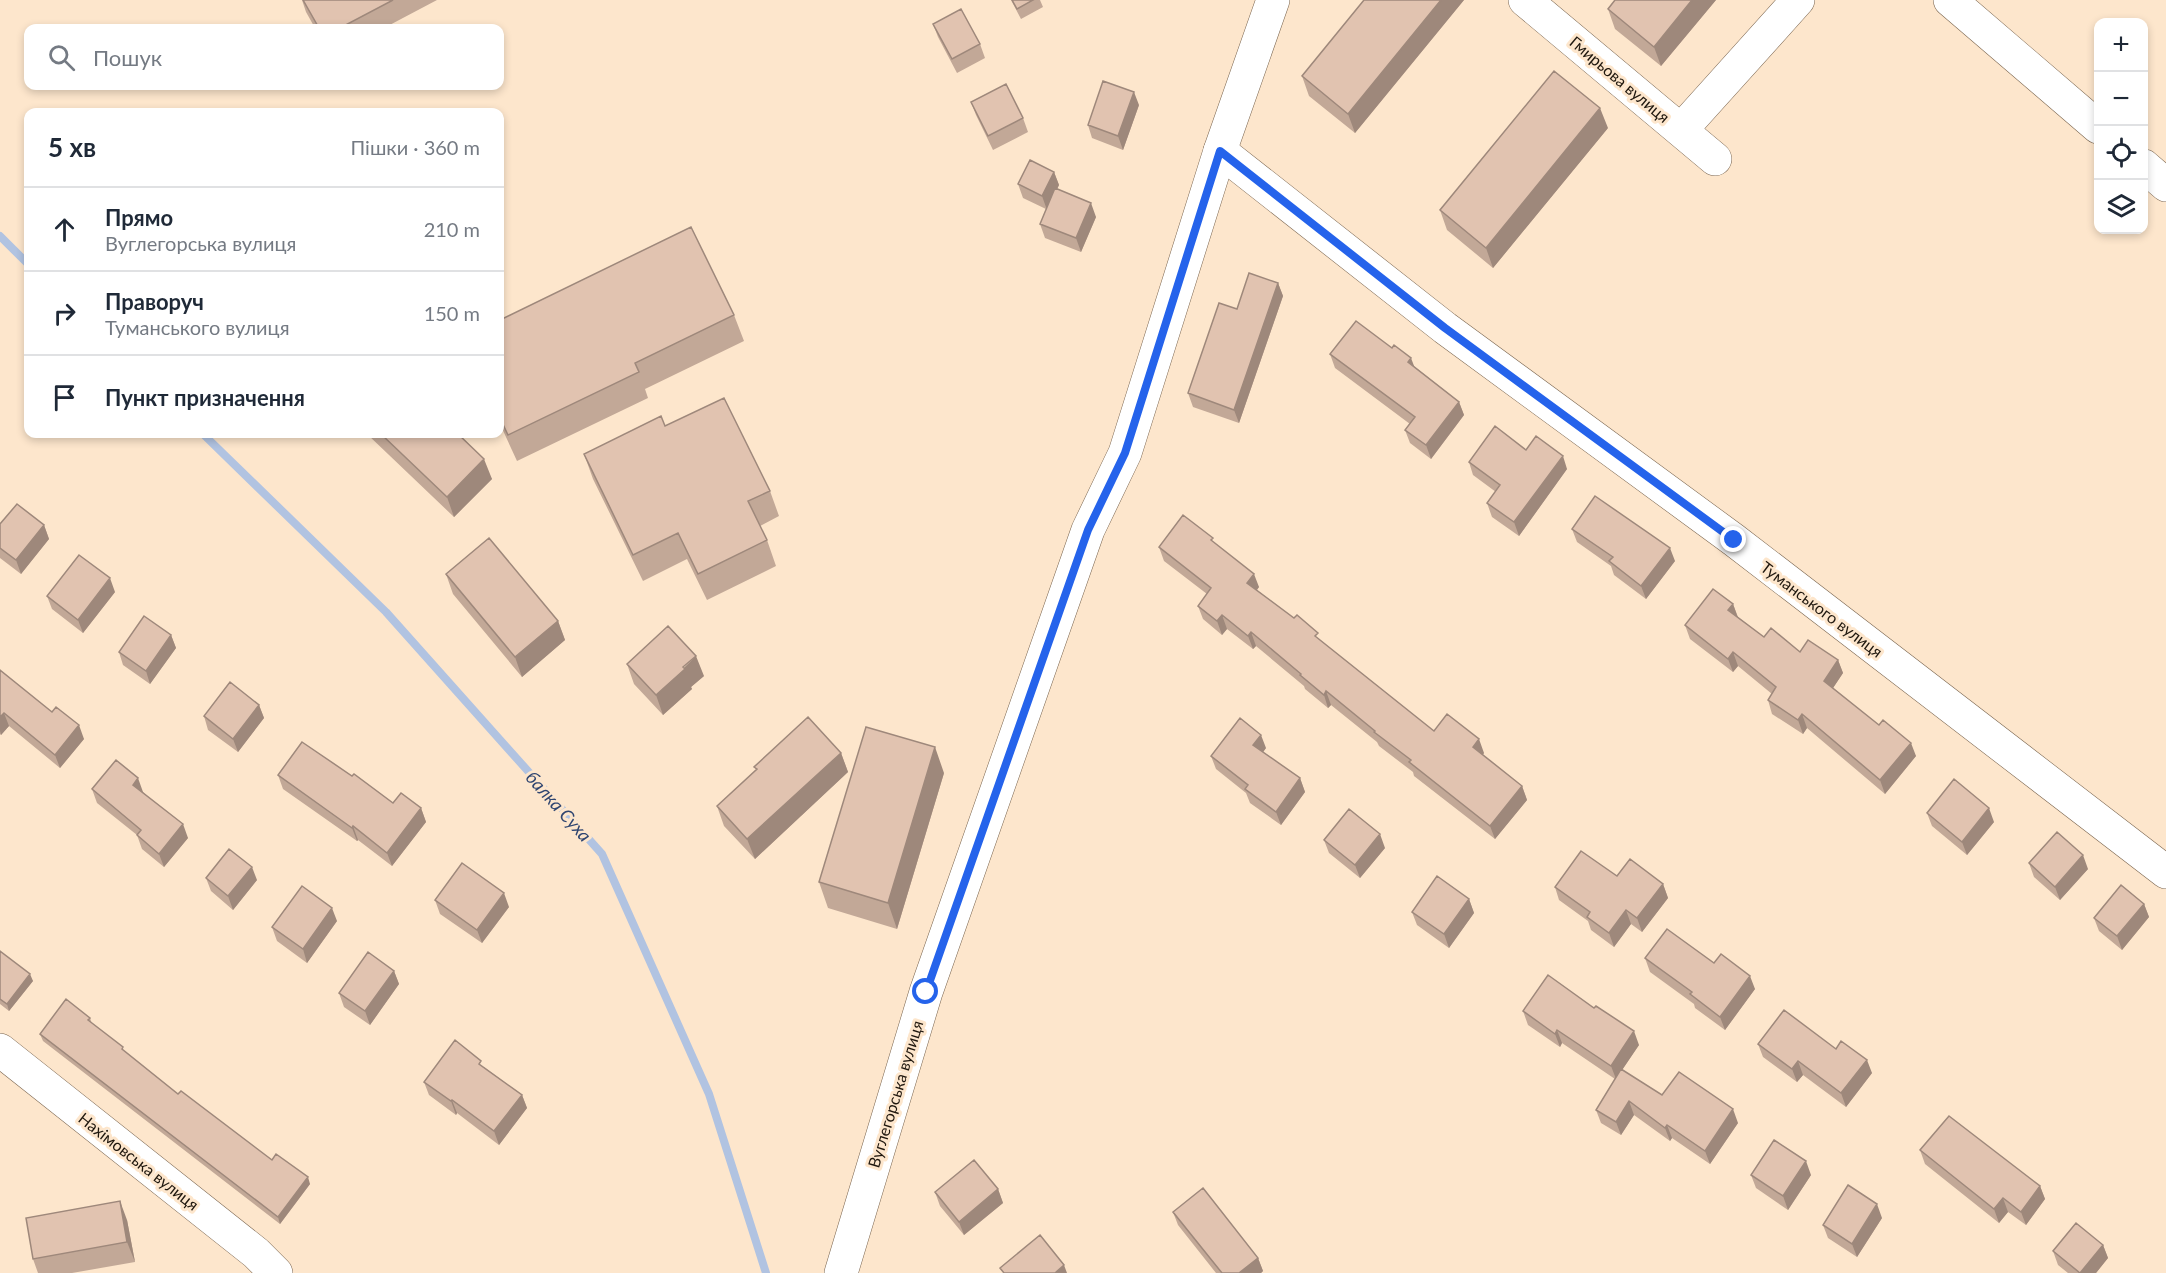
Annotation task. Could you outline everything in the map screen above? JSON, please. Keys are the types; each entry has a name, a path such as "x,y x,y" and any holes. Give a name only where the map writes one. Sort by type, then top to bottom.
{"street":[{"name":"Вуглегорська вулиця","path":"841,1273 926,992 1088,530 1125,453 1220,151 1273,0"},
{"name":"Гмирьова вулиця","path":"1525,0 1715,159"},
{"path":"1681,130 1798,0"},
{"path":"1950,0 2097,126"},
{"name":"Туманського вулиця","path":"1220,151 1445,328 1734,540 2166,872"},
{"path":"2148,169 2166,185"},
{"name":"Нахімовська вулиця","path":"0,1050 256,1253 276,1273"}],"building":[{"path":"303,0 393,0 348,24 317,24"},
{"path":"1012,0 1033,0 1017,9"},
{"path":"1364,0 1441,0 1348,114 1302,76"},
{"path":"1615,0 1692,0 1654,47 1608,9"},
{"path":"961,9 980,44 952,59 933,24"},
{"path":"1554,71 1600,108 1486,248 1440,210"},
{"path":"1103,81 1134,92 1118,136 1088,125"},
{"path":"1006,84 1023,118 988,136 971,102"},
{"path":"1030,160 1054,172 1042,196 1018,184"},
{"path":"1055,188 1091,203 1076,238 1040,224"},
{"path":"691,227 734,315 635,363 639,372 508,435 504,426 504,318"},
{"path":"1249,273 1278,283 1234,410 1188,393 1219,303 1237,309"},
{"path":"1356,321 1392,348 1394,345 1411,358 1408,362 1459,402 1426,445 1405,430 1415,417 1330,354"},
{"path":"724,398 770,491 748,501 767,540 698,574 678,533 633,555 584,454 661,416 665,426"},
{"path":"1495,426 1526,450 1536,436 1563,456 1514,522 1487,503 1500,485 1469,462"},
{"path":"385,438 462,438 484,459 447,497"},
{"path":"1595,496 1670,548 1641,586 1609,561 1613,557 1572,529"},
{"path":"17,504 44,525 16,560 0,548 0,524"},
{"path":"1183,515 1254,574 1247,583 1294,618 1297,615 1318,633 1315,636 1434,731 1447,714 1479,739 1473,747 1522,786 1490,826 1409,762 1411,760 1326,691 1324,695 1251,632 1248,636 1222,615 1217,621 1198,606 1211,588 1159,547"},
{"path":"489,538 558,621 515,657 446,574"},
{"path":"79,555 110,578 78,620 47,596"},
{"path":"1713,589 1733,604 1728,610 1764,637 1771,628 1800,652 1808,640 1838,660 1824,681 1879,725 1883,720 1911,743 1880,780 1802,714 1798,720 1768,700 1776,687 1733,652 1728,659 1685,625"},
{"path":"144,616 171,635 146,671 119,652"},
{"path":"668,626 696,656 656,695 627,664"},
{"path":"0,670 52,712 56,707 79,725 55,755 4,713 0,717"},
{"path":"230,682 259,705 233,739 204,716"},
{"path":"808,717 841,753 747,839 717,806 757,769 754,767"},
{"path":"1240,718 1261,735 1253,745 1300,778 1276,812 1245,789 1248,785 1211,756"},
{"path":"866,727 935,747 888,903 819,882"},
{"path":"302,742 352,776 354,774 393,803 401,793 421,808 387,853 353,826 352,828 278,775"},
{"path":"116,760 138,778 133,785 183,824 159,854 137,835 141,830 92,789"},
{"path":"1954,779 1989,808 1962,842 1927,813"},
{"path":"1349,809 1380,834 1355,865 1324,840"},
{"path":"2057,832 2083,855 2055,887 2029,863"},
{"path":"229,849 252,867 228,896 206,878"},
{"path":"1581,851 1617,876 1630,859 1663,884 1637,918 1626,910 1609,933 1587,917 1590,912 1555,887"},
{"path":"462,863 504,893 477,930 435,900"},
{"path":"1437,876 1469,899 1444,934 1412,912"},
{"path":"2121,885 2144,904 2117,936 2094,918"},
{"path":"302,886 332,908 303,949 272,927"},
{"path":"1667,929 1714,963 1721,954 1750,976 1720,1017 1690,994 1692,992 1645,958"},
{"path":"0,951 30,974 7,1004 0,999"},
{"path":"368,952 394,971 365,1011 339,993"},
{"path":"1548,975 1594,1008 1596,1006 1634,1031 1611,1066 1557,1030 1555,1034 1523,1011"},
{"path":"66,999 90,1018 88,1020 123,1047 122,1049 178,1094 181,1091 272,1160 276,1154 308,1177 278,1217 40,1034"},
{"path":"1784,1010 1836,1049 1841,1041 1867,1060 1841,1093 1798,1061 1792,1069 1758,1044"},
{"path":"455,1040 481,1061 479,1064 522,1095 494,1131 424,1082"},
{"path":"1621,1069 1662,1095 1679,1072 1733,1109 1705,1151 1667,1125 1665,1128 1629,1101 1616,1122 1596,1110"},
{"path":"1949,1116 2040,1186 2021,1212 2003,1198 1994,1209 1920,1150"},
{"path":"1774,1140 1806,1161 1783,1196 1751,1175"},
{"path":"974,1160 998,1189 959,1222 935,1192"},
{"path":"1848,1185 1877,1204 1852,1244 1823,1225"},
{"path":"1203,1188 1258,1258 1239,1273 1222,1273 1173,1212"},
{"path":"120,1201 127,1242 33,1259 26,1218"},
{"path":"2076,1223 2103,1245 2080,1273 2053,1251"},
{"path":"1040,1235 1064,1265 1055,1273 1004,1273 1000,1268"}],"waterway":[{"name":"балка Суха","path":"0,236 24,260"},
{"name":"балка Суха","path":"207,438 386,612 602,854 709,1094 766,1273"}],"route":[{"path":"926,992 1088,530 1125,453 1220,151 1445,328 1734,540"}]}
